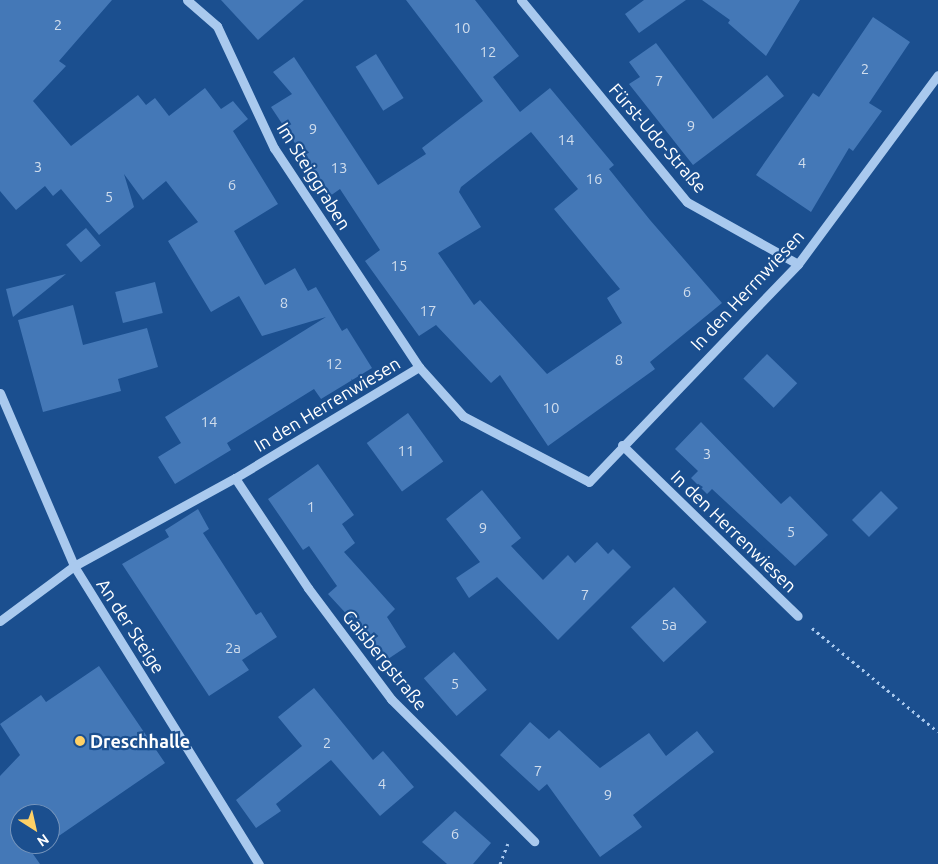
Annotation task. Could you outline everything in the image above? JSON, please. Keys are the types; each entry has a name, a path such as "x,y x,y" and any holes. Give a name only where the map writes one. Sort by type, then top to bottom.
{"street":[{"name":"Im Steiggraben","path":"187,0 216,26 274,148 419,367"},
{"name":"Fürst-Udo-Straße","path":"521,0 687,202 798,264"},
{"name":"In den Herrnwiesen","path":"622,445 798,264 938,75"},
{"name":"In den Herrenwiesen","path":"0,621 74,566 235,478 419,367 463,416 590,482 622,445 798,616"},
{"name":"An der Steige","path":"0,393 74,566 259,864"},
{"name":"Gaisbergstraße","path":"235,478 308,588 391,699 534,842"}],"path":[{"path":"798,616 938,732"}],"building":[{"path":"0,0 112,0 59,61 66,66 33,101 71,146 138,95 146,105 155,98 169,116 205,88 221,109 233,101 248,119 233,131 278,204 234,231 265,285 295,268 308,291 316,287 342,331 347,328 372,368 321,399 314,389 227,443 231,450 175,484 158,457 181,443 165,417 326,317 262,336 239,296 211,312 168,241 198,222 166,181 143,200 124,174 134,207 99,235 61,189 53,196 45,186 16,210 0,191"},
{"path":"221,0 304,0 258,40"},
{"path":"406,0 475,0 519,56 493,77 520,112 550,88 614,165 609,169 650,220 722,303 650,362 655,369 548,446 500,375 491,383 436,325 419,336 365,261 380,250 340,189 330,196 271,107 292,94 273,72 294,57 378,185 426,154 422,148 483,101","holes":["531,132 578,189 554,209 620,289 607,298 622,323 547,374 480,300 474,305 438,253 481,227 459,192 461,187"]},
{"path":"644,0 686,0 639,33 625,14"},
{"path":"702,0 800,0 766,56 728,23 730,20"},
{"path":"873,17 910,42 869,103 882,111 853,151 849,148 811,212 756,175 813,93 819,97"},
{"path":"656,43 713,119 767,75 784,96 693,165 629,84 640,77 629,62"},
{"path":"376,54 404,98 383,111 356,67"},
{"path":"86,228 101,246 81,262 66,245"},
{"path":"66,274 13,317 6,289"},
{"path":"155,282 163,313 123,323 115,292"},
{"path":"73,305 83,345 147,328 158,367 118,379 121,391 43,412 18,320"},
{"path":"767,354 797,383 774,408 743,378"},
{"path":"408,413 443,462 402,492 367,443"},
{"path":"701,422 781,504 790,496 828,535 795,566 712,489 707,494 691,478 698,471 675,449"},
{"path":"318,464 354,515 342,524 355,543 344,552 395,609 387,617 406,647 388,659 328,594 337,586 309,546 303,550 268,499"},
{"path":"482,490 521,538 511,546 543,580 568,555 575,563 597,542 608,554 613,549 631,567 558,640 497,577 469,598 456,578 480,562 446,519"},
{"path":"881,491 898,508 869,537 852,520"},
{"path":"198,509 209,529 203,533 256,615 261,612 277,637 242,660 249,670 209,696 122,564 169,537 165,530"},
{"path":"674,587 707,622 664,662 631,627"},
{"path":"454,652 487,690 457,716 424,678"},
{"name":"Dreschhalle","path":"99,666 165,763 60,835 60,804 10,804 10,854 33,854 40,864 0,864 0,776 20,755 0,724 41,695 46,702"},
{"path":"314,688 373,760 383,751 414,787 380,816 331,760 276,804 281,811 256,828 236,800 302,746 278,717"},
{"path":"530,722 549,739 559,730 600,768 649,733 666,756 697,731 714,752 633,815 642,827 600,857 547,784 539,791 500,755"},
{"path":"455,811 491,843 473,864 447,864 422,842"}],"place":[{"name":"Dreschhalle","path":"80,741"}]}
